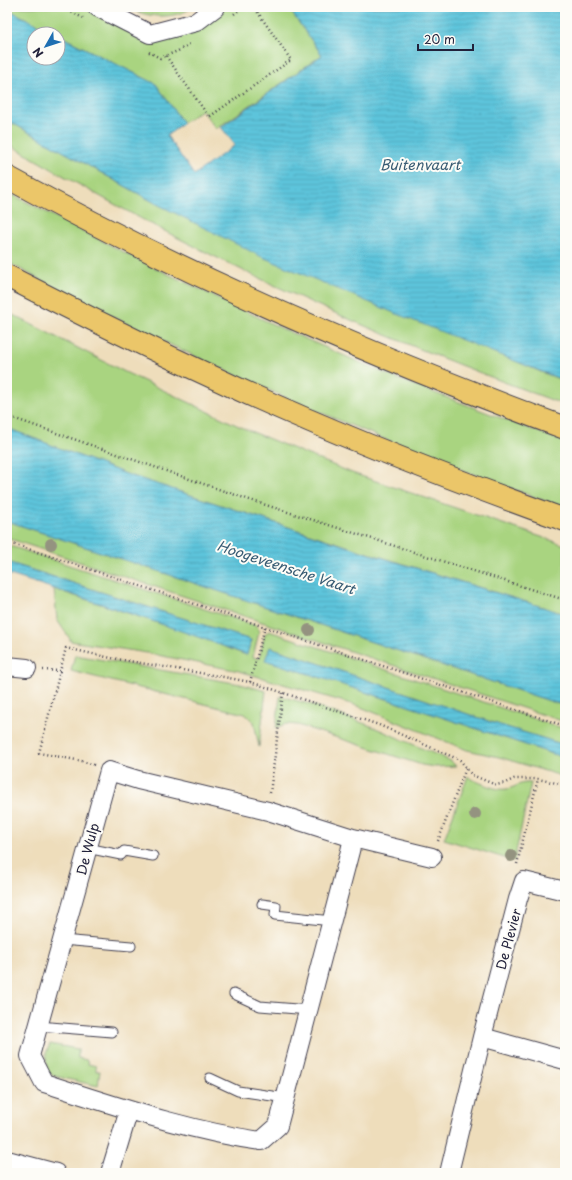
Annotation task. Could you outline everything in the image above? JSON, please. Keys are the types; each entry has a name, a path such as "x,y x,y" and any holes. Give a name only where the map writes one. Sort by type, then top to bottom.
{"highway":[{"path":"7,177 91,222 169,261 260,303 384,358 565,428"},
{"path":"7,276 120,334 307,420 478,488 565,520"}],"street":[{"path":"97,7 150,34 196,22 216,7"},
{"path":"7,666 27,668"},
{"path":"109,771 138,780 268,811 352,838 432,857"},
{"name":"De Wulp","path":"109,771 30,1056 44,1083 129,1110 231,1137 261,1141 278,1126 332,921 352,838"},
{"path":"524,881 565,891"},
{"name":"De Plevier","path":"449,1173 482,1037 524,881"},
{"path":"482,1037 565,1060"},
{"path":"110,1173 129,1110"},
{"path":"7,1160 56,1173"}],"lane":[{"path":"87,848 121,855 124,851 153,856"},
{"path":"262,904 276,906 275,915 332,921"},
{"path":"62,940 131,946"},
{"path":"234,994 260,1006 309,1010"},
{"path":"38,1026 112,1032"},
{"path":"210,1078 238,1091 286,1098"}],"path":[{"path":"166,56 209,117 291,60 254,7"},
{"path":"7,416 250,500 565,600"},
{"path":"7,542 565,726"},
{"path":"250,682 265,627"},
{"path":"109,771 82,761 39,754 66,648 111,658 250,682 378,725 460,760 472,775 496,785 514,779 538,779 565,785"},
{"path":"268,811 283,693"},
{"path":"432,857 466,768"},
{"path":"524,881 517,866 538,779"}],"green space":[{"path":"7,7 82,7 143,37 165,39 187,30 219,7 294,7 290,10 322,55 216,129 202,110 183,123 156,84 66,39 66,26 41,26 7,9"},
{"path":"125,7 193,7 177,14 159,16 141,13"},
{"path":"7,120 157,204 541,372 565,381 565,405 384,334 243,271 107,200 7,143"},
{"path":"7,192 151,266 285,330 398,379 565,442 565,508 422,454 282,396 143,331 7,262"},
{"path":"7,312 127,373 243,428 352,473 565,545 565,614 365,552 126,474 7,428"},
{"path":"7,521 565,706 565,722 7,538"},
{"path":"7,545 257,626 259,632 253,657 259,659 265,634 269,631 565,729 565,745 500,725 270,647 266,660 565,758 565,777 499,757 467,750 358,706 239,671 147,653 70,641 57,620 54,589 186,632 246,655 251,640 7,562"},
{"path":"75,655 240,684 266,691 259,747 254,722 245,714 71,671"},
{"path":"280,696 313,705 371,726 451,761 456,766 435,767 422,765 298,725 285,724 276,728"},
{"path":"468,776 471,779 498,789 507,789 521,784 531,783 514,861 444,839"},
{"path":"50,1044 78,1049 78,1058 87,1060 88,1064 96,1066 96,1071 100,1071 98,1086 54,1076 47,1072 46,1053"}],"water":[{"name":"Buitenvaart","path":"294,7 565,7 565,381 392,312 260,256 157,204 7,120 7,9 40,26 26,26 26,66 66,66 66,39 156,84 183,123 167,136 194,175 235,145 221,127 322,55 290,10"},
{"name":"Hoogeveensche Vaart","path":"7,428 126,474 364,552 565,614 565,706 7,521"},
{"path":"7,562 251,640 247,655 187,633 7,574"},
{"path":"270,647 500,725 565,745 565,758 265,660"}]}
